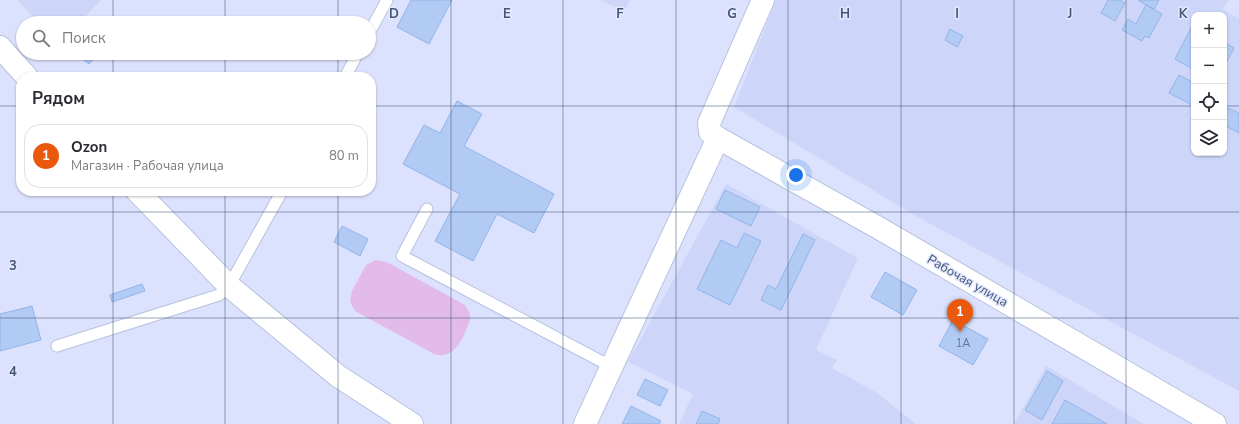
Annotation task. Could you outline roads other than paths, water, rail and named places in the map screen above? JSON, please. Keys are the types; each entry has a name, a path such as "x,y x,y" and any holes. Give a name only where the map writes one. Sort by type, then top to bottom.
{"street":[{"path":"585,424 718,138 710,132 709,122 763,0"},
{"path":"0,47 22,72"},
{"name":"Рабочая улица","path":"718,138 877,227 1215,424"},
{"path":"142,196 230,286 338,376 412,424"}],"lane":[{"path":"376,20 387,0"},
{"path":"348,72 354,60"},
{"path":"57,346 219,295 230,286 279,196"},
{"path":"427,210 402,256 612,367"}],"place":[{"name":"Ozon","path":"960,332"}]}
